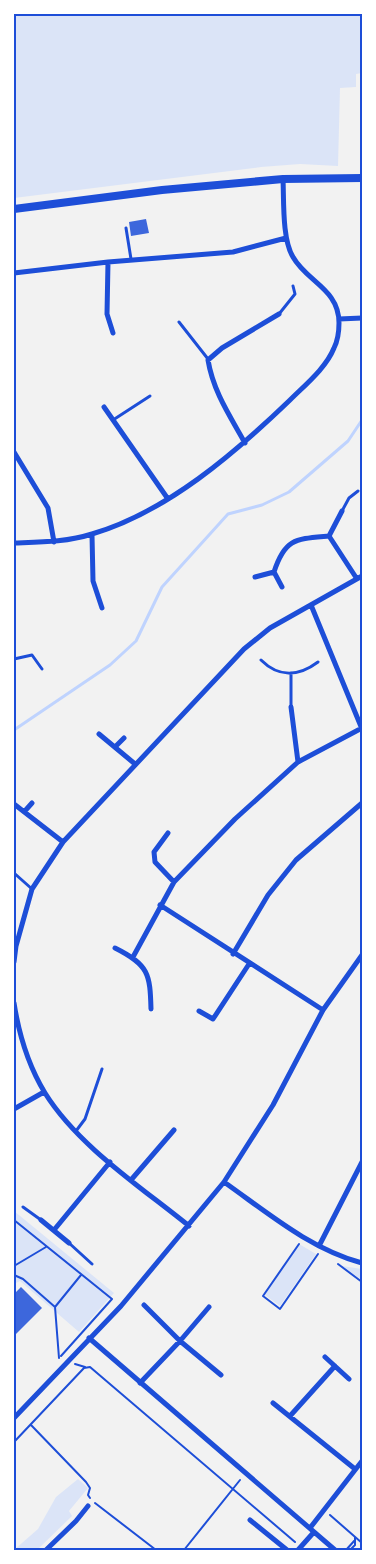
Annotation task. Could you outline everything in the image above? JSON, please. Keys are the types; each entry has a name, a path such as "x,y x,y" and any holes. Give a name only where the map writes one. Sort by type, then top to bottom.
{"street":[{"path":"14,208 162,190 283,179 362,178"},
{"path":"14,542 54,542 92,535 138,517 168,499 245,443 323,366 334,350 338,336 339,320 335,303 327,290 293,257 286,238 283,179"},
{"path":"14,273 132,259 233,252 286,238"},
{"path":"108,262 107,314 113,333"},
{"path":"245,443 221,400 211,375 208,360 222,348 279,314"},
{"path":"339,320 362,318"},
{"path":"104,407 168,499"},
{"path":"14,452 48,508 54,542"},
{"path":"329,536 342,511"},
{"path":"92,535 94,581 102,608"},
{"path":"282,587 274,572 279,556 287,545 300,538 329,536"},
{"path":"329,536 357,579"},
{"path":"255,576 274,572"},
{"path":"14,962 15,946 32,889 63,842 244,649 270,628 362,576"},
{"path":"133,957 174,882 236,819 298,762 362,728 311,605"},
{"path":"291,707 298,762"},
{"path":"99,734 135,764"},
{"path":"115,747 124,738"},
{"path":"24,812 32,803"},
{"path":"233,954 268,895 296,860 362,803"},
{"path":"14,804 63,842"},
{"path":"168,834 154,852 156,862 174,882"},
{"path":"160,906 323,1010"},
{"path":"115,948 133,957 150,978 151,1009"},
{"path":"14,1418 121,1306 224,1182 273,1105 323,1010 362,954"},
{"path":"199,1011 213,1019 249,964"},
{"path":"14,1003 16,1032 44,1092 76,1130 110,1162 189,1226"},
{"path":"14,1109 44,1092"},
{"path":"131,1180 174,1130"},
{"path":"54,1230 110,1162"},
{"path":"321,1247 362,1162"},
{"path":"224,1182 303,1238 340,1257 362,1263"},
{"path":"41,1220 69,1243"},
{"path":"144,1305 180,1341 221,1375"},
{"path":"140,1383 180,1341 208,1307"},
{"path":"89,1338 335,1550"},
{"path":"325,1357 348,1379"},
{"path":"290,1416 335,1366"},
{"path":"273,1403 355,1469"},
{"path":"300,1549 362,1461"},
{"path":"46,1550 76,1521 88,1506"},
{"path":"250,1520 288,1550"}],"lane":[{"path":"126,228 132,259"},
{"path":"279,314 295,294 293,286"},
{"path":"180,322 208,360"},
{"path":"112,420 150,396"},
{"path":"342,511 349,498 358,492"},
{"path":"14,659 32,656 42,669"},
{"path":"260,660 271,670 291,673 307,671 318,662"},
{"path":"291,673 291,707"},
{"path":"14,873 32,889"},
{"path":"76,1130 85,1119 102,1069"},
{"path":"22,1207 41,1220"},
{"path":"69,1243 92,1264"}],"path":[{"path":"14,1220 112,1299 53,1364"},
{"path":"303,1238 263,1296 280,1308 321,1247"},
{"path":"14,1266 46,1247"},
{"path":"340,1257 338,1264 362,1282"},
{"path":"59,1358 55,1307 81,1274"},
{"path":"14,1275 23,1279 55,1307"},
{"path":"14,1442 84,1368 90,1367 233,1488 300,1549"},
{"path":"31,1425 86,1482 90,1488 88,1495 92,1500 156,1550"},
{"path":"184,1550 245,1473"},
{"path":"336,1520 362,1543"},
{"path":"346,1550 355,1538"},
{"path":"350,1550 355,1545 355,1538"}],"shaded area":[{"path":"14,14 362,14 362,73 356,74 356,87 340,88 338,166 300,164 261,167 14,198"},
{"path":"14,1211 114,1293 79,1332 20,1281 14,1284"},
{"path":"299,1244 316,1254 280,1306 265,1295"},
{"path":"342,1266 362,1269 362,1280"},
{"path":"78,1479 88,1488 69,1511 72,1516 37,1550 14,1550 38,1529 56,1497"}],"building":[{"path":"146,219 149,233 131,236 129,222"},
{"path":"21,1287 42,1308 14,1336 14,1294"}],"waterway":[{"path":"14,730 110,665 136,641 162,587 228,514 262,505 289,492 348,441 362,420"}]}
